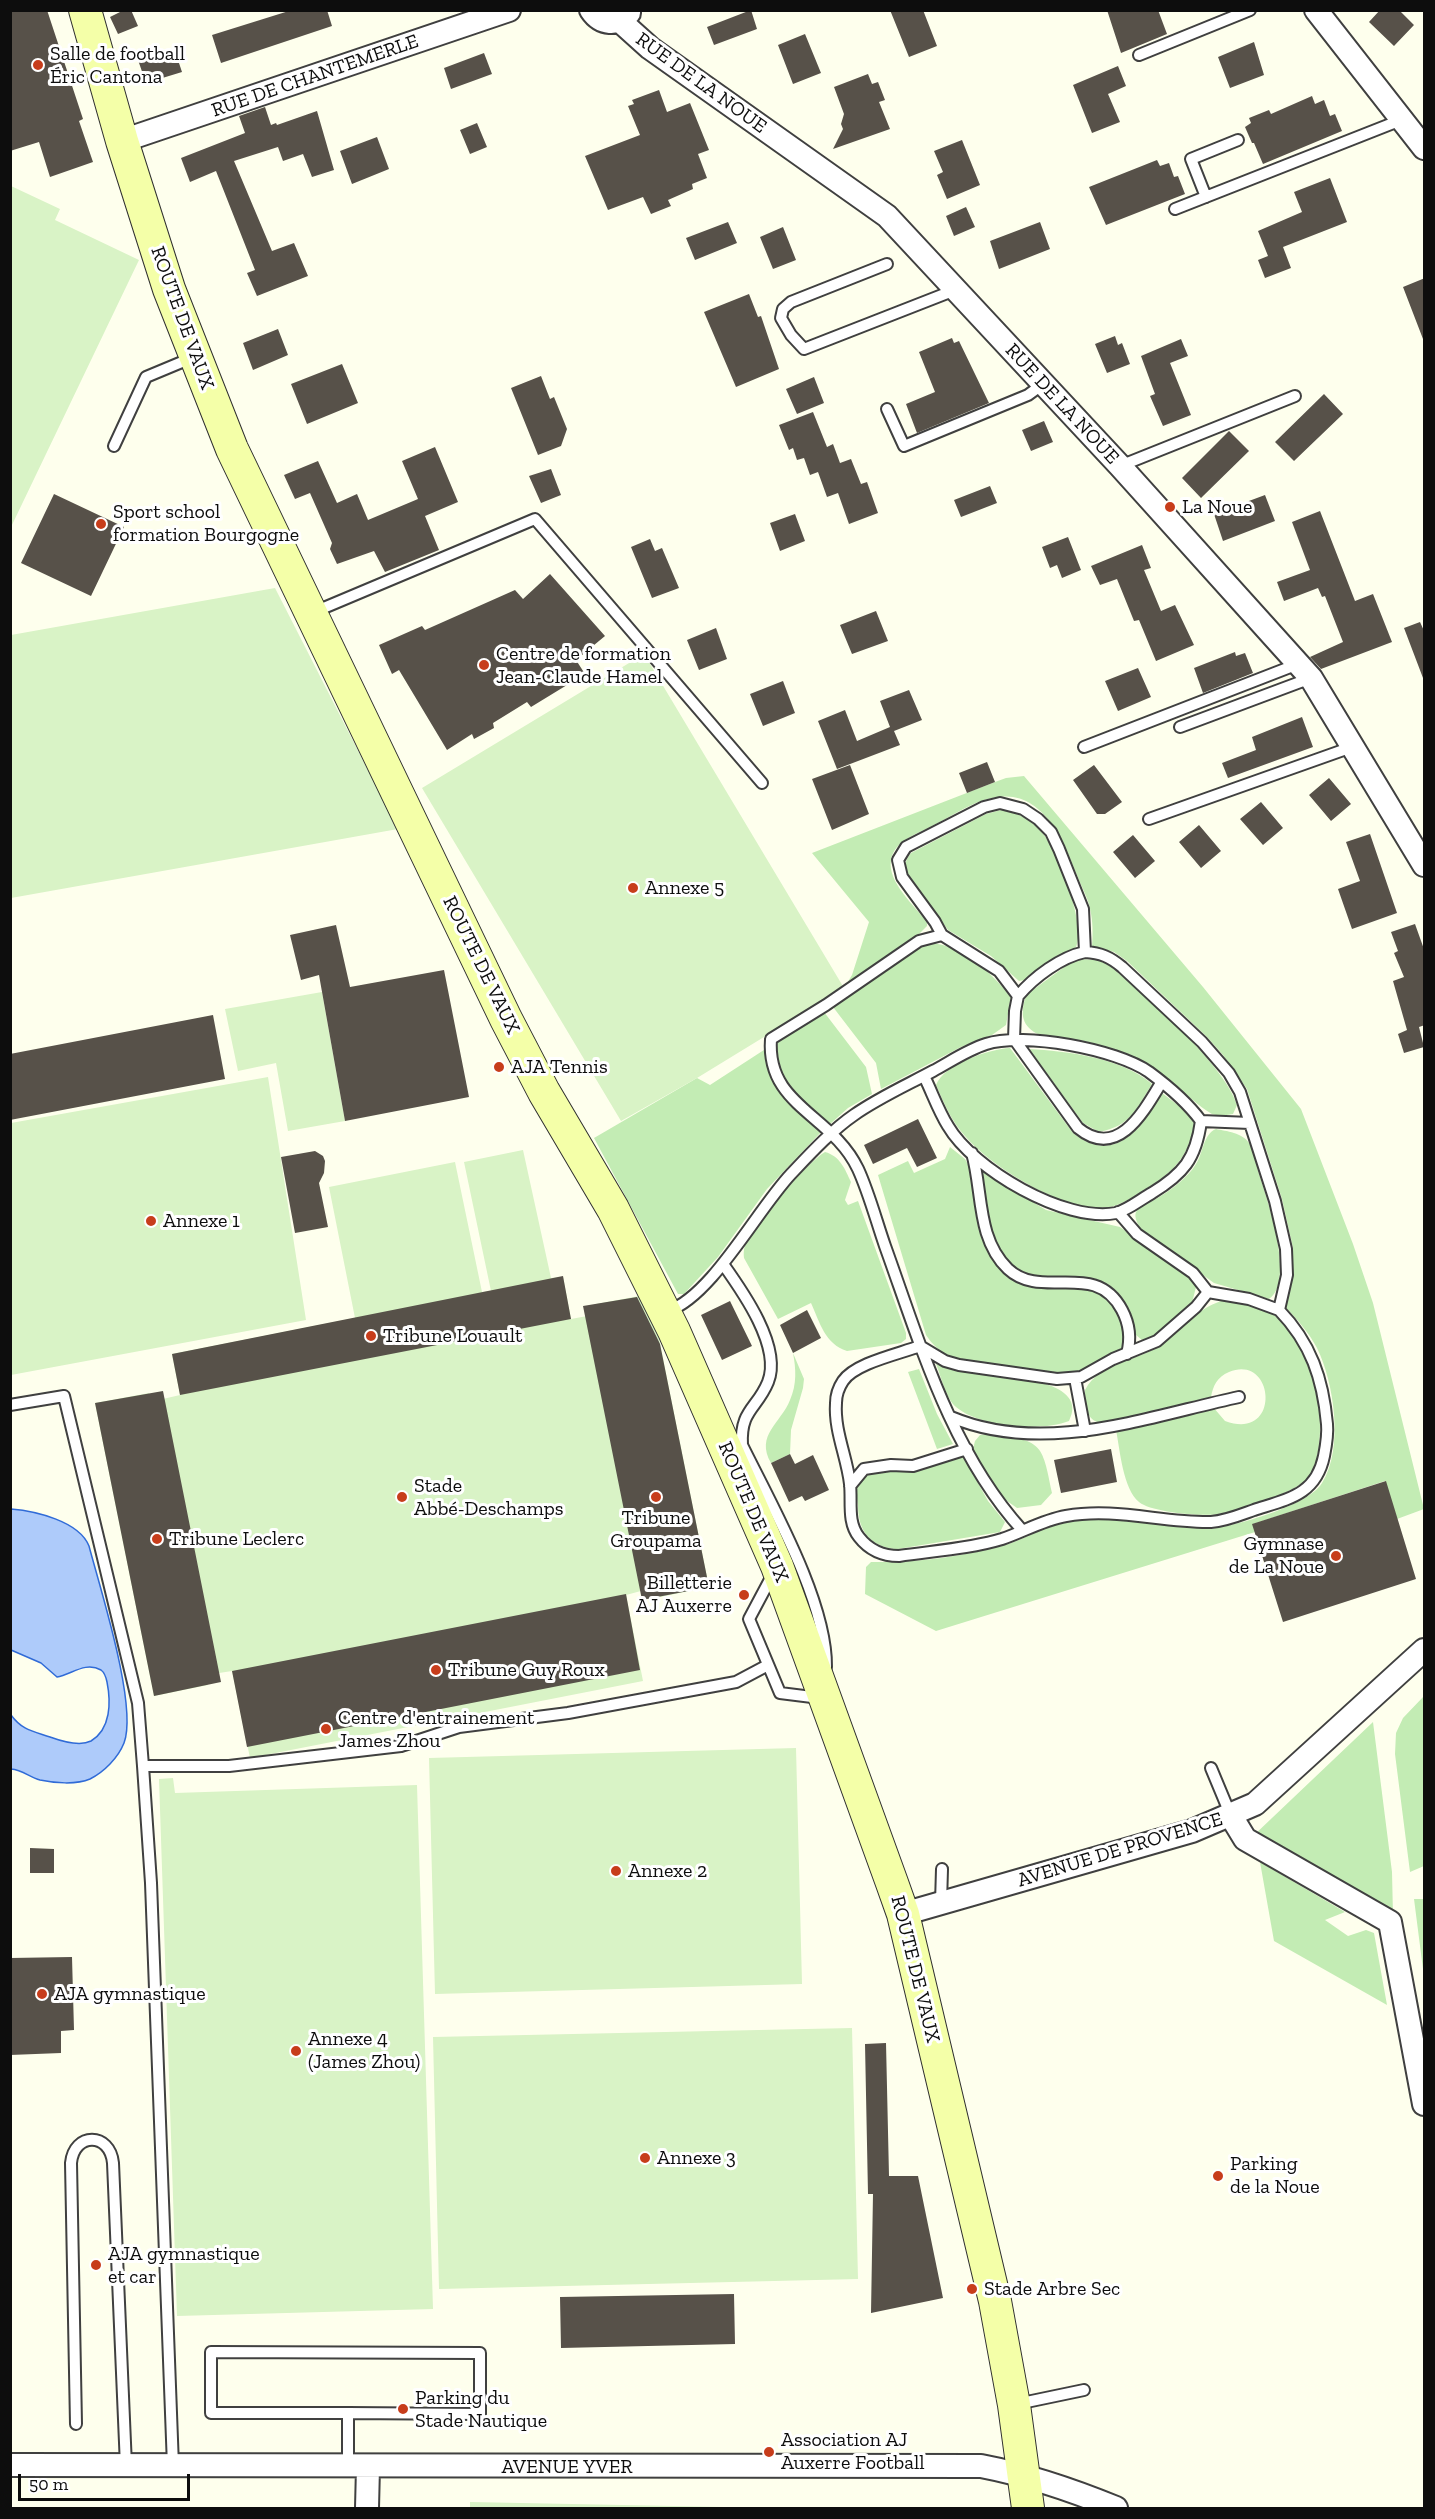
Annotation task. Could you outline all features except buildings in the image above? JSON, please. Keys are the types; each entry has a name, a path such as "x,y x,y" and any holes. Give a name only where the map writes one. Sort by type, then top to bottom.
{"street":[{"name":"ROUTE DE VAUX","path":"85,10 122,141 169,289 232,449 506,1019 544,1092 613,1209 665,1312 777,1566 903,1914 995,2301 1014,2405 1028,2508"},
{"name":"RUE DE CHANTEMERLE","path":"122,141 508,10"},
{"path":"591,10 603,21 626,16"},
{"path":"1316,10 1425,148"},
{"name":"RUE DE LA NOUE","path":"626,16 650,48 887,216 1120,466 1305,671 1425,865"},
{"name":"AVENUE DE PROVENCE","path":"903,1914 1192,1831 1255,1804 1425,1650"},
{"path":"1231,1816 1245,1839 1390,1922 1425,2104"},
{"name":"AVENUE YVER","path":"10,2465 969,2466 1022,2474 1116,2508"},
{"path":"358,2467 367,2507"}],"lane":[{"path":"1138,56 1250,10"},
{"path":"1175,209 1401,120"},
{"path":"1206,197 1191,159 1238,140"},
{"path":"888,264 791,302 783,309 781,318 790,335 804,349 955,290"},
{"path":"114,446 146,377 194,357"},
{"path":"887,409 904,446 1028,395 1043,384"},
{"path":"1120,466 1295,396"},
{"path":"310,613 535,519 762,783"},
{"path":"1180,727 1305,671"},
{"path":"1084,747 1305,671"},
{"path":"1149,819 1352,747"},
{"path":"1018,996 999,971 942,935 902,877 898,860 906,848 984,807 1000,803 1023,809 1051,832 1059,849 1083,909 1085,952"},
{"path":"942,935 919,941 826,1005 771,1039 771,1064 780,1084 833,1134 850,1154 859,1172 921,1346 951,1417 993,1496 1022,1530"},
{"path":"1161,1083 1140,1116 1127,1131 1098,1140 1088,1136 1078,1128 1014,1039 1018,996 1028,985 1065,959 1085,952 1097,953 1111,958 1202,1042 1223,1066 1240,1092 1275,1201 1286,1249 1287,1275 1279,1310"},
{"path":"665,1312 679,1307 723,1264 781,1185 855,1113 972,1049 986,1044 1014,1039 1057,1044 1109,1055 1148,1071 1188,1104 1201,1121 1196,1149 1183,1169 1162,1186 1118,1212 1082,1213 1048,1203 1032,1195 972,1153 948,1126 924,1076"},
{"path":"1201,1121 1250,1123"},
{"path":"972,1153 987,1233 1000,1260 1016,1275 1029,1281 1086,1282 1110,1294 1119,1304 1126,1318 1130,1343 1127,1354"},
{"path":"921,1346 850,1371 841,1384 836,1401 837,1424 850,1486 851,1522 858,1537 885,1556 955,1548 1002,1539 1065,1516 1099,1512 1220,1521 1282,1501 1308,1489 1316,1480 1325,1450 1328,1428 1325,1400 1311,1352 1279,1310 1249,1299 1208,1292 1193,1273 1137,1234 1118,1212"},
{"path":"723,1264 742,1290 760,1326 771,1357 768,1383 745,1418 741,1432 742,1445 790,1544 812,1599 826,1647 825,1698 780,1693 749,1619 777,1566"},
{"path":"921,1346 945,1361 959,1365 1057,1379 1075,1378 1157,1341 1208,1292"},
{"path":"1075,1378 1085,1431"},
{"path":"10,1405 64,1396 138,1703 151,1883 172,2466"},
{"path":"951,1417 987,1428 1046,1434 1085,1431 1239,1397"},
{"path":"850,1486 864,1469 882,1466 913,1466 967,1449"},
{"path":"143,1766 229,1766 401,1746 459,1727 568,1713 736,1682 768,1665"},
{"path":"1211,1768 1231,1816"},
{"path":"941,1903 942,1869"},
{"path":"76,2424 70,2163 78,2145 90,2140 104,2144 112,2155 126,2466"},
{"path":"211,2352 480,2353 480,2414 348,2413 210,2413 211,2352"},
{"path":"1014,2405 1084,2390"},
{"path":"348,2413 358,2467"}],"green space":[{"path":"11,186 60,209 55,220 139,260 11,527"},
{"path":"275,588 398,829 11,898 11,635"},
{"name":"Annexe 5","path":"644,654 844,988 697,1078 621,1121 422,788"},
{"path":"1024,776 1203,987 1301,1109 1373,1303 1424,1509 1397,1519 1385,1481 1253,1524 1255,1532 936,1631 865,1594 866,1567 871,1562 920,1560 986,1550 1059,1524 1084,1520 1138,1521 1209,1529 1236,1524 1287,1507 1314,1491 1322,1483 1329,1469 1335,1434 1332,1397 1323,1362 1310,1337 1286,1308 1293,1276 1293,1248 1282,1199 1247,1089 1207,1037 1127,961 1114,952 1092,946 1092,918 1086,896 1066,848 1050,821 1040,810 1014,797 990,798 964,808 901,843 893,853 891,860 893,877 927,922 927,926 915,938 857,976 844,988 852,975 869,922 812,853 1006,778"},
{"path":"1001,810 1025,818 1044,835 1063,873 1078,924 1076,947 1025,980 1019,981 991,956 948,930 908,874 906,865 911,853 986,814"},
{"path":"931,943 943,945 965,955 986,970 1004,988 1011,997 1006,1025 992,1035 961,1047 881,1089 876,1063 833,1007 924,945"},
{"path":"1078,959 1096,960 1108,964 1181,1030 1216,1069 1229,1088 1237,1105 1233,1114 1220,1116 1212,1114 1164,1076 1144,1062 1127,1054 1084,1041 1044,1036 1029,1028 1023,1015 1026,995"},
{"path":"322,992 345,1121 288,1131 276,1063 238,1071 225,1009"},
{"path":"824,1012 866,1067 872,1094 848,1108 829,1125 790,1091 778,1074 775,1044"},
{"path":"767,1048 771,1074 777,1085 823,1130 767,1189 718,1257 684,1294 678,1294 594,1138 697,1078 710,1085"},
{"path":"1010,1048 1073,1133 1088,1142 1102,1146 1126,1139 1146,1119 1162,1093 1183,1109 1194,1123 1189,1144 1180,1161 1166,1175 1129,1199 1117,1205 1099,1208 1057,1198 1013,1176 977,1149 960,1130 948,1112 936,1085 948,1070 968,1059 991,1051"},
{"path":"1029,1049 1077,1054 1110,1062 1140,1075 1152,1084 1131,1116 1118,1126 1099,1132 1083,1123"},
{"name":"Annexe 1","path":"268,1077 306,1320 11,1375 11,1123"},
{"path":"1216,1129 1243,1137 1254,1154 1273,1220 1280,1259 1277,1290 1269,1299 1214,1283 1141,1230 1136,1218 1139,1208 1171,1189 1191,1171 1208,1135"},
{"path":"950,1147 965,1159 969,1166 983,1236 988,1250 1005,1273 1018,1282 1033,1286 1080,1288 1094,1291 1108,1299 1122,1322 1124,1336 1122,1349 1077,1373 1052,1373 958,1359 939,1350 931,1341 926,1335 878,1175 908,1161 914,1173 945,1159"},
{"name":"Stade Abbé-Deschamps","path":"523,1150 551,1278 563,1277 571,1319 598,1314 596,1304 650,1294 709,1587 655,1598 652,1588 626,1595 643,1681 250,1758 232,1671 206,1675 208,1685 154,1696 95,1403 149,1393 150,1402 180,1395 172,1354 355,1318 329,1187 455,1162 482,1292 491,1291 464,1162"},
{"path":"825,1152 838,1160 851,1182 845,1200 848,1205 858,1201 906,1333 906,1339 901,1343 847,1351 840,1348 824,1332 811,1303 778,1319 744,1258 746,1241 754,1228 797,1178"},
{"path":"983,1172 1046,1210 1120,1227 1189,1277 1196,1287 1192,1303 1154,1337 1142,1340 1136,1335 1127,1306 1114,1289 1098,1281 1081,1278 1026,1274 1011,1264 997,1245 989,1222 981,1174"},
{"path":"1221,1301 1248,1303 1267,1310 1286,1327 1297,1341 1312,1374 1320,1410 1319,1446 1314,1469 1304,1482 1294,1488 1267,1500 1227,1512 1211,1515 1189,1514 1145,1506 1139,1502 1129,1488 1116,1430 1213,1407 1225,1421 1243,1424 1256,1420 1263,1410 1266,1397 1263,1385 1256,1375 1244,1370 1229,1372 1216,1382 1211,1397 1102,1423 1096,1422 1089,1415 1085,1390 1092,1380 1110,1367 1154,1349 1197,1314"},
{"path":"793,1353 804,1379 791,1430 790,1454 771,1463 766,1445 771,1430 786,1408 794,1388"},
{"path":"936,1364 1029,1380 1059,1389 1068,1397 1072,1408 1069,1421 1043,1426 1011,1426 966,1414 949,1399"},
{"path":"919,1369 937,1414 953,1444 937,1449 908,1372"},
{"path":"990,1434 1020,1439 1037,1447 1045,1463 1052,1493 1041,1505 1017,1508 1000,1496 973,1449 980,1435"},
{"path":"963,1456 988,1501 1005,1522 1000,1532 898,1549 880,1545 867,1536 860,1523 857,1492 857,1485 866,1474 891,1470 913,1471"},
{"path":"1424,1696 1424,1866 1410,1872 1395,1754 1396,1733 1403,1718"},
{"path":"1373,1722 1392,1872 1393,1916 1252,1837"},
{"name":"Annexe 2","path":"796,1748 802,1984 435,1994 429,1758"},
{"name":"Annexe 4 (James Zhou)","path":"173,1778 175,1793 417,1785 433,2309 177,2316 159,1779"},
{"path":"1260,1862 1345,1912 1325,1920 1348,1936 1366,1930 1374,1933 1387,2005 1274,1941"},
{"path":"1414,1899 1424,1899 1424,1977"},
{"name":"Annexe 3","path":"852,2028 858,2279 439,2289 433,2037"},
{"path":"470,2502 775,2508 470,2508"}],"water":[{"path":"11,1509 55,1519 84,1537 89,1546 109,1617 122,1675 127,1726 124,1743 114,1759 100,1773 84,1781 65,1783 46,1781 11,1769 11,1715 23,1727 33,1731 65,1742 86,1743 98,1736 102,1730 108,1714 109,1698 106,1678 101,1670 89,1667 57,1677 41,1663 11,1650"}],"place":[{"name":"Salle de football Éric Cantona","path":"38,65"},
{"name":"La Noue","path":"1170,507"},
{"name":"Sport school formation Bourgogne","path":"101,524"},
{"name":"Centre de formation Jean-Claude Hamel","path":"484,665"},
{"name":"Annexe 5","path":"633,888"},
{"name":"AJA Tennis","path":"499,1067"},
{"name":"Annexe 1","path":"151,1221"},
{"name":"Tribune Louault","path":"371,1336"},
{"name":"Stade Abbé-Deschamps","path":"402,1497"},
{"name":"Tribune Groupama","path":"656,1497"},
{"name":"Tribune Leclerc","path":"157,1539"},
{"name":"Gymnase de La Noue","path":"1336,1556"},
{"name":"Billetterie AJ Auxerre","path":"744,1595"},
{"name":"Tribune Guy Roux","path":"436,1670"},
{"name":"Centre d'entrainement James Zhou","path":"326,1729"},
{"name":"Annexe 2","path":"616,1871"},
{"name":"AJA gymnastique","path":"42,1994"},
{"name":"Annexe 4 (James Zhou)","path":"296,2051"},
{"name":"Annexe 3","path":"645,2158"},
{"name":"Parking de la Noue","path":"1218,2176"},
{"name":"AJA gymnastique et car","path":"96,2265"},
{"name":"Stade Arbre Sec","path":"972,2289"},
{"name":"Parking du Stade Nautique","path":"403,2409"},
{"name":"Association AJ Auxerre Football","path":"769,2452"}]}
